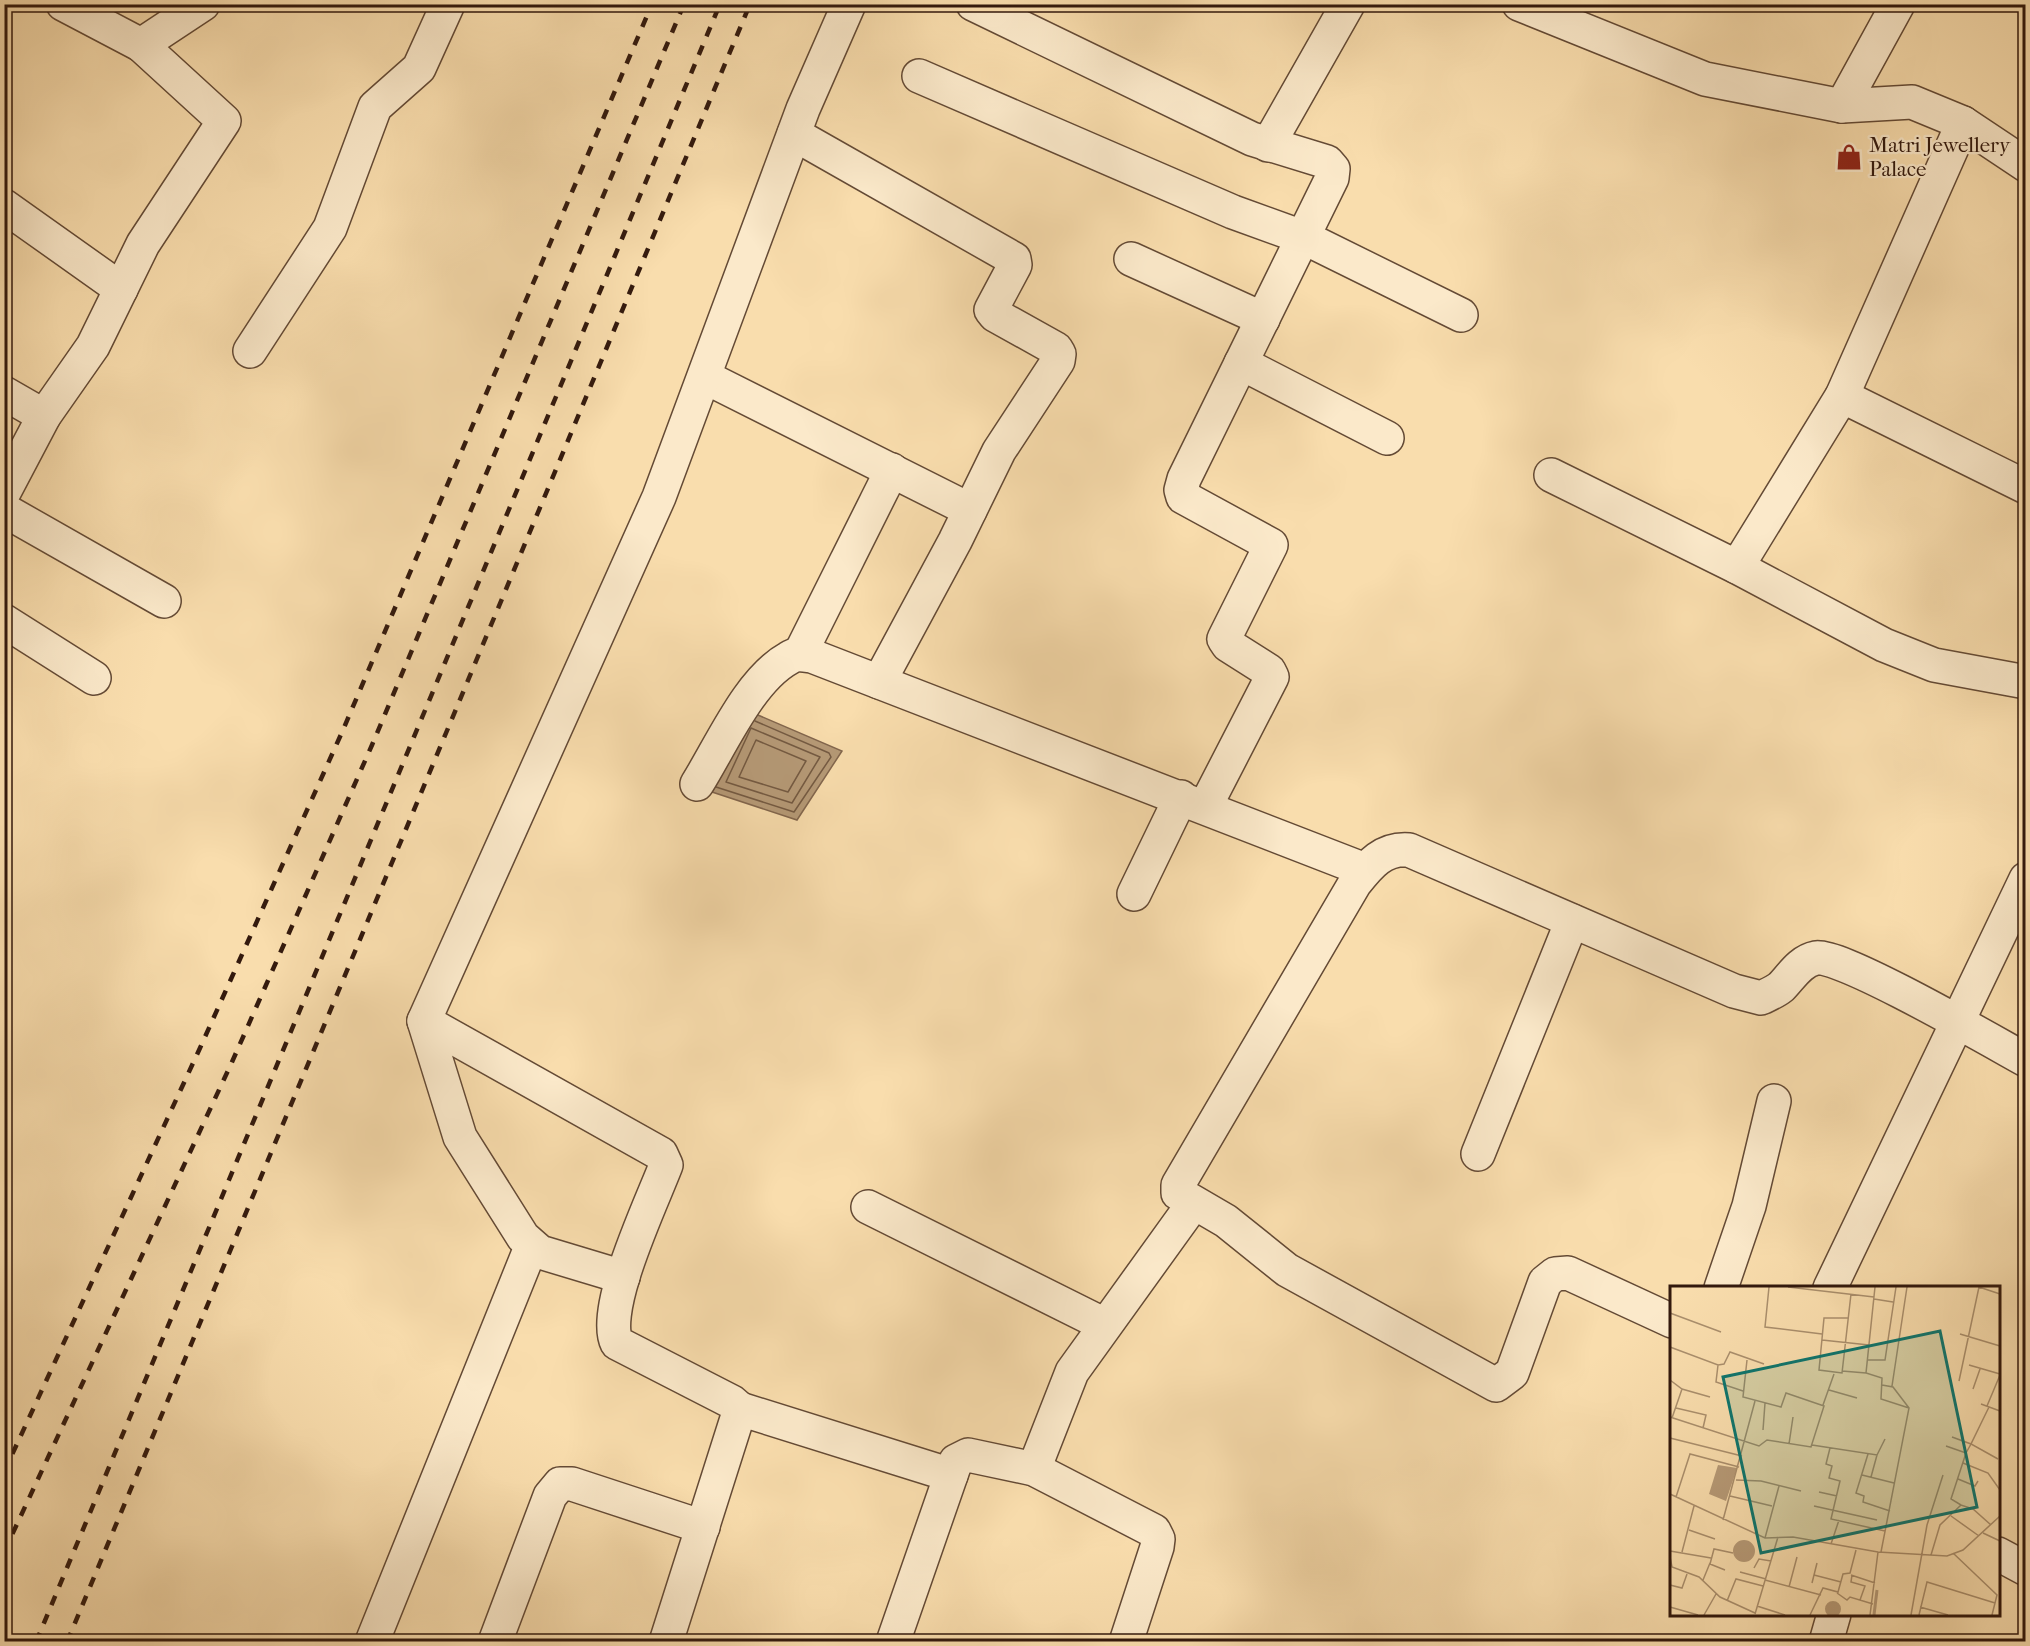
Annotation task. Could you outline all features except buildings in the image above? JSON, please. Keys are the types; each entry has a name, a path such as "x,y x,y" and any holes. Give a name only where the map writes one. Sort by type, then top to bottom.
{"street":[{"path":"4,492 44,416 93,346 143,244 224,121 141,45 63,4"},
{"path":"141,45 203,4"},
{"path":"250,351 330,228 375,107 419,68 448,4"},
{"path":"623,1277 540,1252 531,1247 523,1237 460,1137 424,1021 659,497 794,134 849,4"},
{"path":"973,4 1268,145 1327,162 1333,170 1332,178 1305,238 1241,363 1182,490 1183,497 1271,545 1224,639 1228,645 1269,671 1272,677 1134,894"},
{"path":"1268,145 1348,4"},
{"path":"1519,4 1705,79 1842,106 1912,102 1963,123 2025,165"},
{"path":"1842,106 1898,4"},
{"path":"919,76 1233,212 1305,238 1461,315"},
{"path":"1737,567 1842,396 1963,123"},
{"path":"794,134 1014,259 1015,265 991,310 995,315 1056,349 1059,354 1058,361 999,452 879,682"},
{"path":"4,206 121,290"},
{"path":"1131,259 1263,319"},
{"path":"1241,363 1387,438"},
{"path":"705,377 970,510"},
{"path":"4,393 44,416"},
{"path":"1842,396 2025,486"},
{"path":"800,654 892,471"},
{"path":"1551,475 1737,567 1884,645 1934,665 2025,682"},
{"path":"4,510 164,601"},
{"path":"4,621 94,678"},
{"path":"697,784 754,691 768,674 791,656 800,654 812,656 1365,870"},
{"path":"1670,1321 1568,1273 1555,1274 1545,1282 1512,1373 1496,1384 1287,1270 1226,1221 1193,1204 1178,1193 1178,1185 1355,883 1379,856 1395,849 1409,850 1734,991 1761,998 1778,989 1804,963 1818,957 1843,964 1958,1021 2025,1060"},
{"path":"1830,1286 1958,1021 2022,896"},
{"path":"1478,1154 1572,921"},
{"path":"424,1021 661,1155 666,1165 623,1277 613,1319 612,1334 617,1344 732,1401 740,1409 951,1475"},
{"path":"1720,1286 1749,1206 1774,1101"},
{"path":"1034,1469 1072,1372 1193,1204"},
{"path":"868,1207 1105,1325"},
{"path":"372,1641 531,1247"},
{"path":"666,1641 740,1409"},
{"path":"893,1641 956,1461 968,1455 1034,1469 1154,1531 1158,1539 1157,1547 1126,1641"},
{"path":"495,1641 550,1496 560,1484 572,1484 703,1527"},
{"path":"2000,1555 2025,1569"},
{"path":"1826,1641 1833,1616"}],"water":[{"path":"744,709 842,751 797,820 706,790"}],"railway":[{"path":"4,1472 200,1048 343,730 652,4"},
{"path":"4,1552 232,1062 372,745 684,4"},
{"path":"36,1642 720,4"},
{"path":"67,1642 750,4"}],"place":[{"name":"Matri Jewellery Palace","path":"1849,157"}]}
